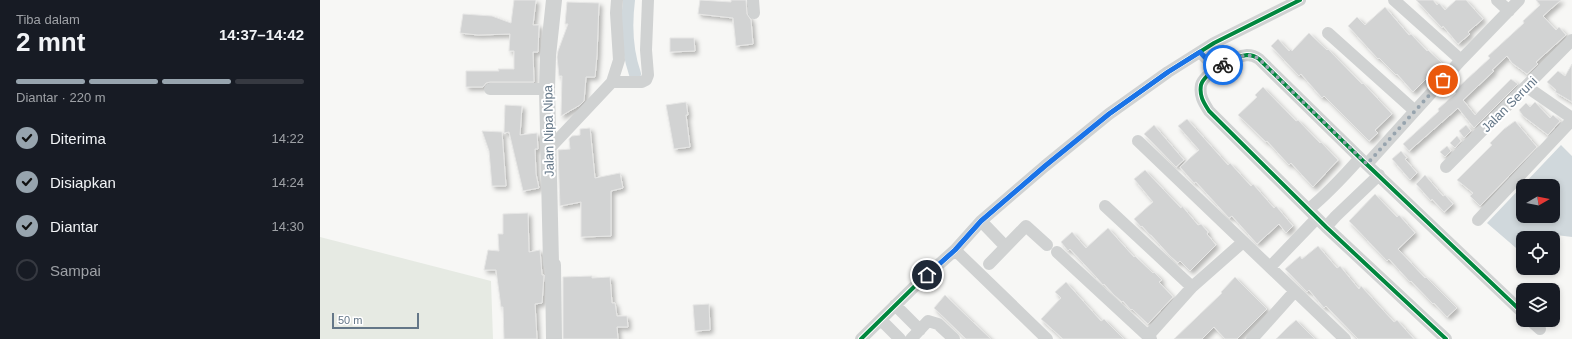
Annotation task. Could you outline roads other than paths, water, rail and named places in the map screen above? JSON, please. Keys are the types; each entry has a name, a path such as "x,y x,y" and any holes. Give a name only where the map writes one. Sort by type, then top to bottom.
{"street":[{"name":"Jalan Nipa Nipa","path":"554,0 548,56 547,89 554,339"},
{"path":"549,149 612,82 618,60 616,13 617,0"},
{"path":"612,82 629,83 642,82 646,80 648,75 646,50 648,0"},
{"path":"753,0 754,13"},
{"path":"861,339 895,305 955,250 981,221 1109,114 1168,72 1214,43 1300,0"},
{"path":"1394,0 1461,60"},
{"path":"1497,0 1509,10"},
{"path":"1308,209 1346,174 1364,161 1415,111 1461,60 1519,0"},
{"path":"1328,34 1415,111"},
{"name":"Jalan Seruni","path":"1446,167 1570,45"},
{"path":"1200,52 1216,69"},
{"path":"1446,339 1326,227 1209,111 1202,100 1201,83 1205,78 1216,69 1235,58 1249,55 1259,59 1516,306"},
{"path":"1478,220 1572,119 1526,87"},
{"path":"490,89 547,89"},
{"path":"1138,141 1345,339"},
{"path":"1326,227 1379,175"},
{"path":"1105,206 1192,287"},
{"path":"1270,267 1317,218"},
{"path":"981,221 1005,246"},
{"path":"989,264 1026,226 1150,337 1192,287 1243,242"},
{"path":"955,250 1047,339"},
{"path":"1252,339 1295,291"},
{"path":"895,305 916,335 928,321 938,324 954,339"},
{"path":"881,320 900,339"}],"waterway":[{"path":"629,0 628,37 630,56 635,74"}]}
